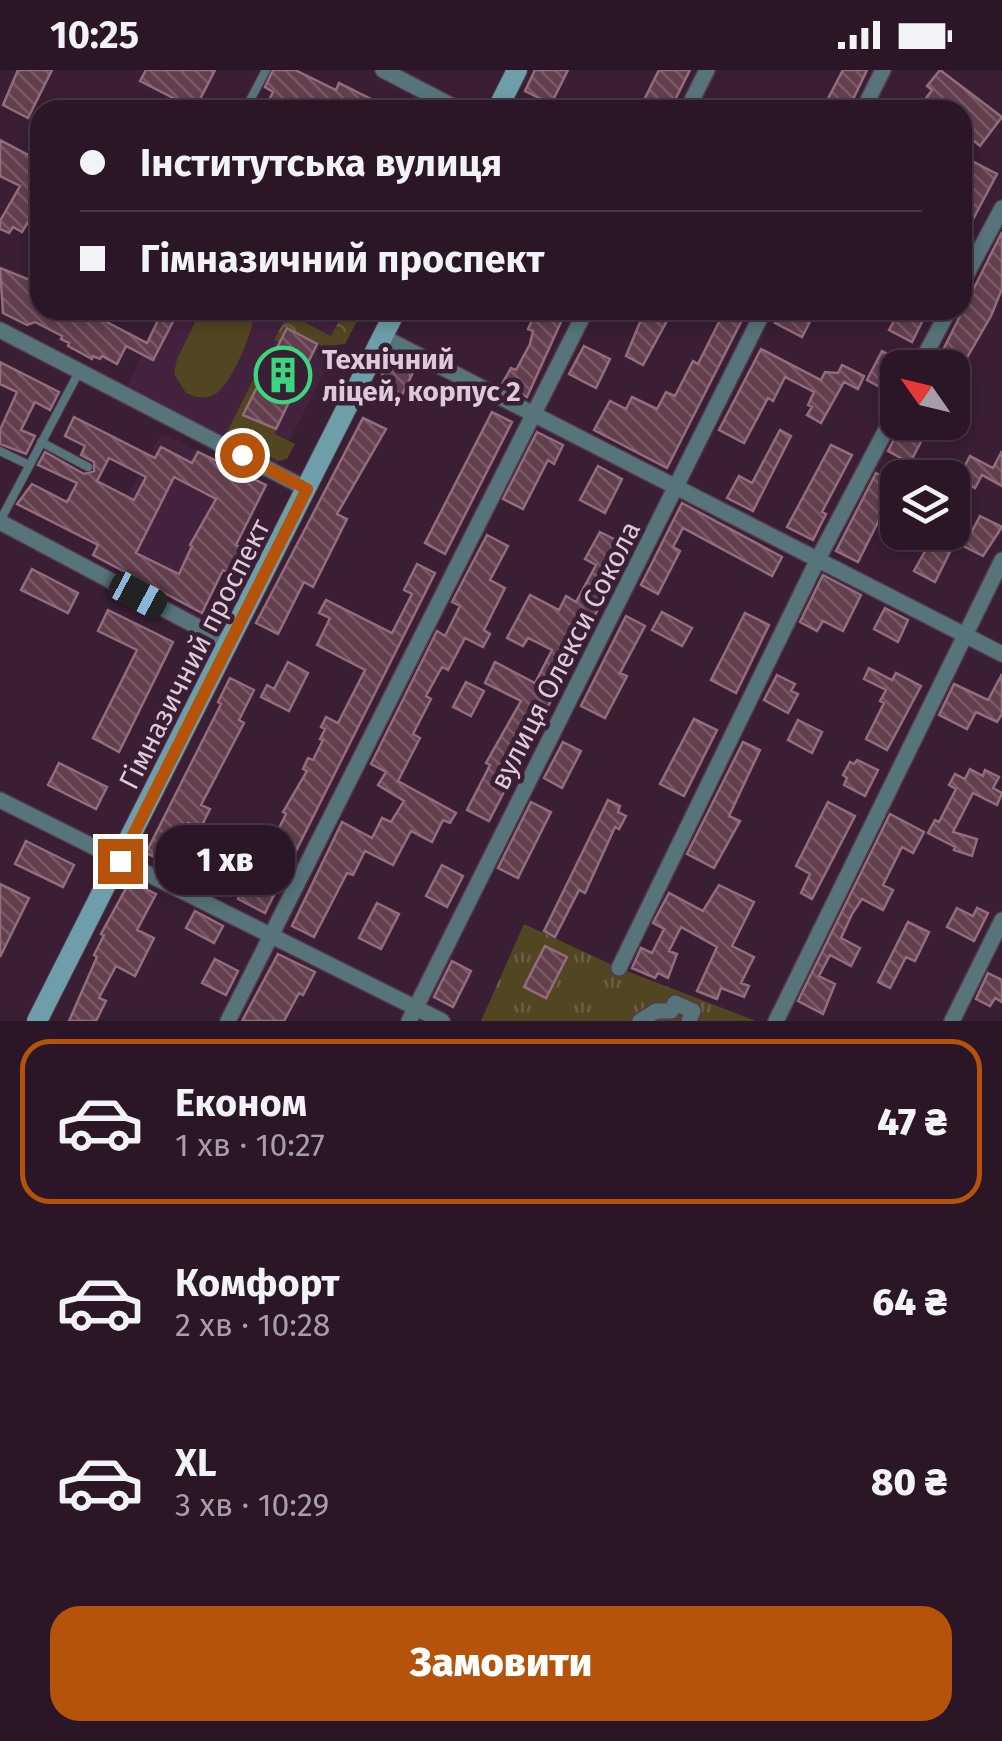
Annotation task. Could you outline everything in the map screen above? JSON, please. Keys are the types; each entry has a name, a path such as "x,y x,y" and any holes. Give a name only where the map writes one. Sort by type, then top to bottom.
{"main road":[{"path":"502,100 517,70"},
{"name":"Гімназичний проспект","path":"38,1021 391,320"}],"street":[{"path":"383,70 441,100"},
{"path":"692,100 707,70"},
{"path":"868,100 884,70"},
{"path":"972,264 1002,208"},
{"path":"228,1021 581,320"},
{"name":"вулиця Олекси Сокола","path":"412,1014 759,320"},
{"path":"927,350 943,320"},
{"path":"0,330 307,489"},
{"path":"383,337 1002,654"},
{"path":"619,968 818,559 881,440"},
{"path":"0,521 230,644"},
{"path":"776,1021 1002,560"},
{"path":"0,800 270,935 412,1014 442,1021"},
{"path":"952,1021 1002,920"},
{"path":"640,1021 656,1012 671,1011 675,1002 693,1011 688,1021"}],"lane":[{"path":"250,100 266,70"},
{"path":"0,521 80,370"},
{"path":"41,442 88,467"},
{"path":"0,451 29,465"}],"shaded area":[{"path":"159,320 351,320 276,467 128,385"},
{"path":"162,433 232,468 226,480 260,497 236,544 242,548 229,573 223,571 202,613 126,572 134,500 127,496"}],"green space":[{"path":"196,320 253,320 236,366 217,393 198,397 186,393 174,374"},
{"path":"285,320 300,320 331,336 340,320 358,320 345,344 322,346 287,329 280,343 274,340"},
{"path":"262,362 269,365 243,415 276,429 275,434 295,444 287,459 278,461 227,432"},
{"path":"524,924 619,968 756,1021 481,1021"}],"building":[{"path":"18,70 52,70 37,100 30,100 28,118 3,105"},
{"path":"146,70 215,70 200,100 177,100 140,81"},
{"path":"273,70 295,70 336,90 339,83 371,99 269,100 273,92 265,87"},
{"path":"535,70 568,70 553,100 543,100 525,91"},
{"path":"659,70 690,70 675,100 644,100"},
{"path":"843,70 867,70 853,100 827,100"},
{"path":"940,70 1002,117 980,146 972,139 972,100 925,100 932,90 927,86"},
{"path":"0,140 30,156 30,219 22,232 13,227 9,233 0,229 0,221 20,186 0,176"},
{"path":"974,162 997,174 972,221"},
{"path":"1002,232 1002,289 991,316 970,352 943,350 958,320 972,320 972,292"},
{"path":"0,268 30,280 30,320 106,320 147,343 158,320 174,320 153,360 126,346 117,364 102,356 92,359 35,322 27,325 3,313"},
{"path":"532,320 561,322 527,397 502,384 511,368 516,370 530,344 533,331 528,329"},
{"path":"641,320 667,320 643,365 626,356"},
{"path":"720,320 742,320 667,468 594,430 610,401 626,409 632,397 657,409 666,392 675,396 693,361 698,364"},
{"path":"777,320 811,320 802,337 775,323"},
{"path":"894,320 923,320 912,342 889,330"},
{"name":"Технічний ліцей, корпус 2","path":"287,328 317,344 276,429 243,415"},
{"path":"584,346 610,359 596,388 569,374"},
{"path":"761,349 821,380 825,372 838,373 842,365 864,376 858,389 844,382 821,423 807,415 814,392 785,377 773,401 768,398 744,443 719,430"},
{"path":"392,355 416,366 400,399 376,387"},
{"path":"880,355 880,387 867,380"},
{"path":"0,362 59,392 50,410 35,402 21,430 35,436 26,454 0,444 0,430 17,392 0,384"},
{"path":"492,412 512,422 445,554 425,543"},
{"path":"74,417 155,458 161,447 192,463 198,452 266,485 236,545 242,548 229,573 223,570 202,613 93,555 98,545 17,504 32,484 67,502 77,483 38,465 45,452 84,474 94,471 94,462 81,455 85,446 65,436","holes":["109,458 146,477 134,500 97,481","174,477 216,499 179,574 136,553"]},
{"path":"363,418 386,429 337,514 347,519 313,587 304,582 278,634 256,623"},
{"path":"780,430 791,436 753,511 727,498 739,476 752,483"},
{"path":"537,432 563,445 554,464 548,460 523,509 503,499"},
{"path":"894,440 922,440 912,460 888,451"},
{"path":"831,445 852,455 822,512 826,514 813,540 787,527"},
{"path":"1002,451 1002,486 982,475 975,488 970,485 970,456 993,468"},
{"path":"598,466 622,479 605,513 580,500"},
{"path":"876,473 880,475 880,518 858,562 836,551"},
{"path":"682,503 782,557 772,576 683,528 673,547 680,551 658,594 641,585"},
{"path":"980,516 1002,527 983,556 970,550 970,535"},
{"path":"600,532 630,547 489,821 467,810 490,765 486,763 521,701 485,683 495,662 535,683 552,650 528,638 523,646 507,638 530,595 559,610 566,596 576,602 596,565 585,559"},
{"path":"487,535 508,546 490,580 505,588 484,630 490,634 483,647 465,638 448,670 442,667 426,696 431,699 413,734 420,738 398,781 456,813 450,823 443,820 432,842 411,831 393,865 365,851 353,875 347,873 314,937 292,926 342,822 372,838 382,818 391,822 404,801 378,785 386,772 371,764 437,631 445,636 460,606 452,602"},
{"path":"926,550 951,550 935,582 914,571"},
{"path":"417,564 435,573 265,913 238,899 253,866 256,868 286,814 283,812 307,771 303,769 308,758 313,760 323,740 320,739 325,729 321,727 326,717 338,723 365,670 317,645 330,618 319,613 326,600 392,633 412,594 404,590"},
{"path":"32,569 78,593 68,613 21,590"},
{"path":"823,575 861,595 843,631 823,621 817,631 800,622"},
{"path":"885,608 908,620 898,642 874,629"},
{"path":"108,610 173,642 119,752 93,738 137,650 98,631"},
{"path":"662,612 692,628 682,646 652,630"},
{"path":"745,613 769,625 736,693 711,680"},
{"path":"626,616 645,626 620,673 627,676 605,718 581,706"},
{"path":"288,662 308,673 289,711 261,697 267,685 274,689"},
{"path":"869,668 892,680 896,673 921,686 887,750 866,739 884,703 880,701 886,690 864,679"},
{"path":"1002,674 1002,714 997,722 976,712 967,729 939,715 954,684 988,700"},
{"path":"777,675 795,684 791,691 798,694 788,713 764,700"},
{"path":"230,678 254,690 239,720 244,723 201,805 210,809 200,829 188,823 176,847 186,852 178,868 146,853 221,704 218,702"},
{"path":"466,682 484,691 471,716 453,707"},
{"path":"694,719 717,730 684,796 660,784"},
{"path":"798,720 822,732 812,753 788,740"},
{"path":"563,742 581,751 562,788 544,778"},
{"path":"743,742 760,750 729,816 740,821 714,868 687,854"},
{"path":"857,760 878,770 865,796 844,785 847,778 843,775 850,762 854,764"},
{"path":"59,763 107,787 96,809 48,785"},
{"path":"970,769 983,776 985,770 999,777 993,788 1002,793 997,805 973,793 953,832 977,839 972,856 954,850 955,847 928,833 935,820 939,822 956,789 949,785 955,774 965,779"},
{"path":"608,800 620,806 618,812 626,816 619,829 615,827 585,893 579,890 555,937 544,931"},
{"path":"531,802 551,812 518,878 498,868"},
{"path":"828,802 855,816 812,899 801,893 810,874 796,866"},
{"path":"890,814 924,832 913,853 902,847 883,885 893,890 883,910 862,899 852,914 841,938 860,948 851,966 830,955 819,976 835,984 823,1014 798,1001"},
{"path":"26,841 74,865 63,887 15,864"},
{"path":"442,865 463,876 447,907 426,896"},
{"path":"130,881 156,894 137,930 154,938 135,976 116,966 99,998 106,1001 96,1021 69,1021 97,957 94,955 104,935 101,934"},
{"path":"0,884 29,898 0,957"},
{"path":"719,885 754,902 732,946 754,957 741,983 749,986 744,997 721,988 717,999 697,991 717,947 681,927 669,951 677,954 668,978 658,973 655,978 632,968 641,948 652,953 664,929 653,923 669,893 703,911"},
{"path":"377,903 399,914 381,949 359,938"},
{"path":"957,908 973,916 977,908 988,913 974,941 947,927"},
{"path":"195,911 223,926 214,943 186,928"},
{"path":"908,922 929,932 915,961 906,957 890,988 878,982"},
{"path":"545,946 567,957 546,998 524,987"},
{"path":"278,954 315,972 303,995 299,993 284,1021 242,1021"},
{"path":"215,959 238,971 226,995 202,983"},
{"path":"452,961 471,971 453,1007 434,997"},
{"path":"988,973 1002,980 1002,1002 995,998 990,1006 976,999"}],"place":[{"name":"Технічний ліцей, корпус 2","path":"283,375"}],"route":[{"path":"120,861 307,489 242,455"}]}
